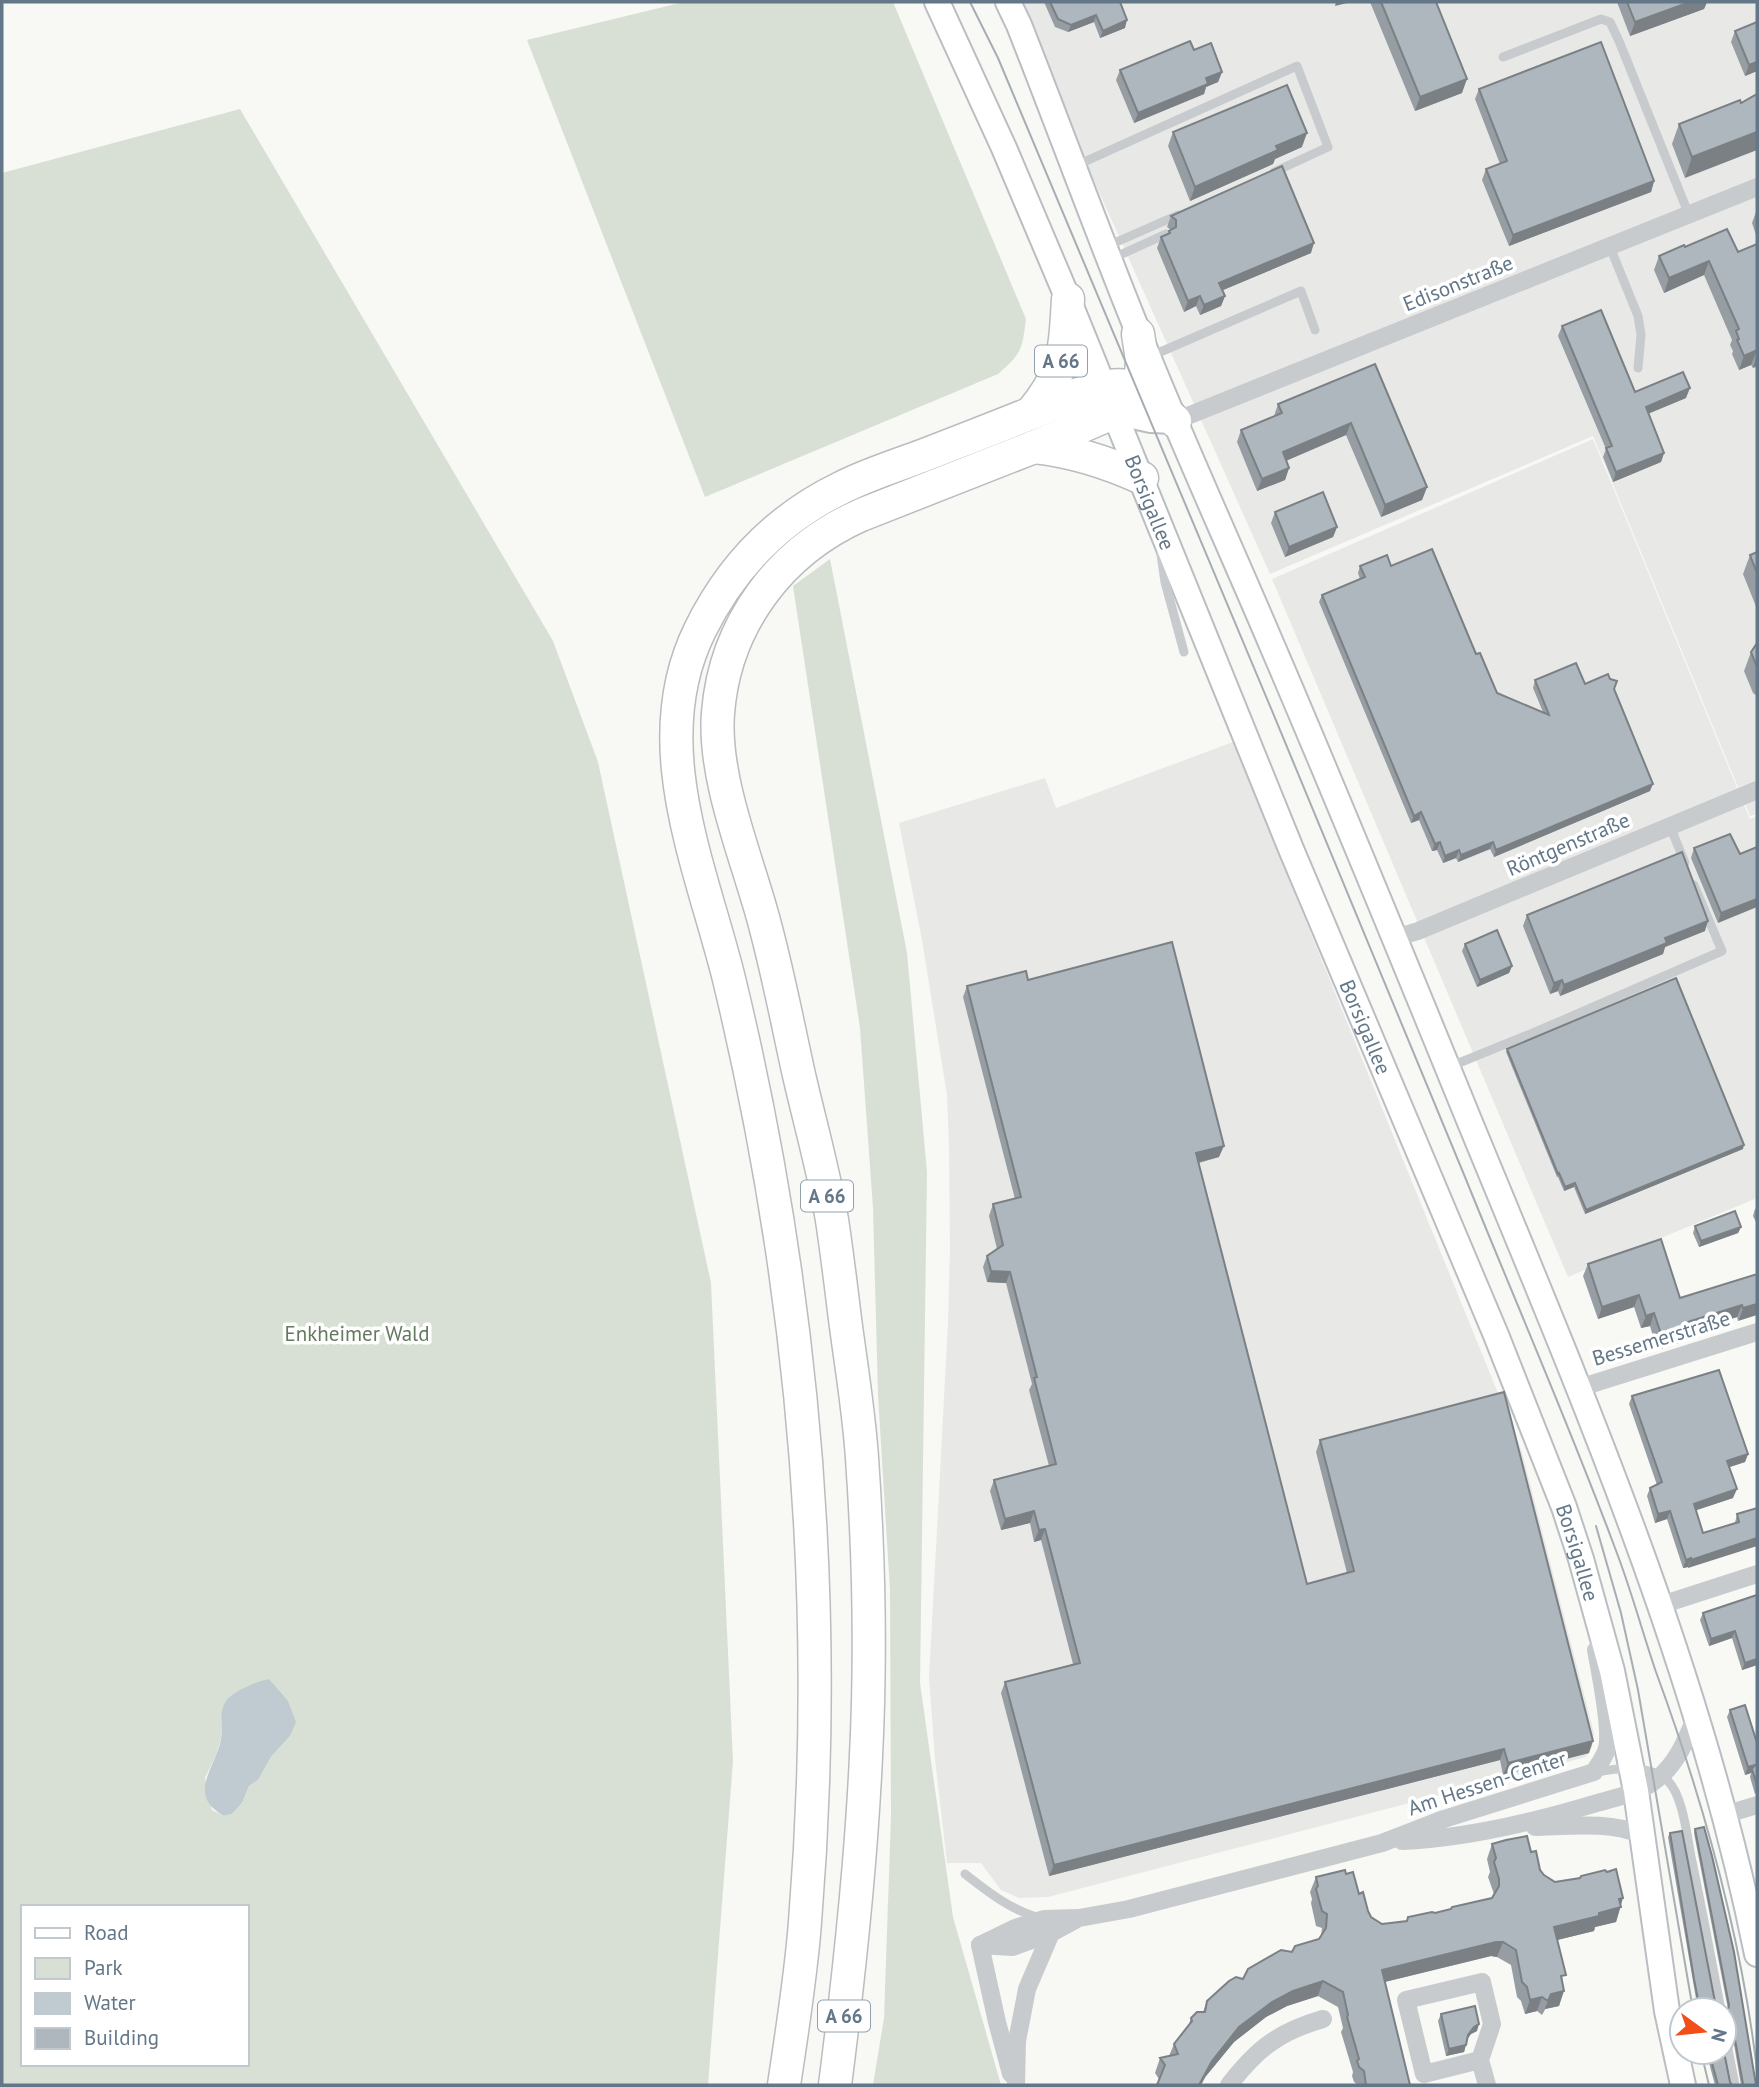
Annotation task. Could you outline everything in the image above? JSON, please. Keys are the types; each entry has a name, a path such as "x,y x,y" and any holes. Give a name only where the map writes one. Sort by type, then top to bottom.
{"highway":[{"name":"A 66","path":"1030,414 1048,393 1063,354 1068,299"},
{"path":"1143,346 1141,375 1137,387 1175,421"},
{"name":"A 66","path":"784,2085 805,1925 813,1786 816,1640 810,1494 791,1310 770,1173 739,1019 679,788 675,742 678,711 690,653 724,587 749,555 778,528 839,489 1075,395 1109,399 1132,397 1137,387"},
{"name":"A 66","path":"835,2085 852,1946 866,1755 868,1619 862,1455 832,1218 764,919 728,795 718,740 718,713 723,682 729,658 749,613 767,586 809,544 853,519 1034,447 1109,399"},
{"path":"1034,447 1096,460 1142,478"}],"main road":[{"name":"Borsigallee","path":"937,2 1004,148 1068,299 1286,837 1496,1335 1564,1507 1612,1671 1634,1780 1667,2011 1683,2085"},
{"path":"1009,2 1143,346 1395,938 1579,1388 1696,1716 1724,1815 1757,1954"},
{"path":"1109,399 1151,420 1175,421"}],"street":[{"name":"Edisonstraße","path":"1175,421 1757,187"},
{"name":"Röntgenstraße","path":"1395,938 1418,931 1757,790"},
{"name":"Bessemerstraße","path":"1579,1388 1757,1332"},
{"name":"Am Hessen-Center","path":"1015,2085 997,2022 980,1945 1012,1947 1048,1926 1129,1909 1386,1842 1444,1819 1594,1772 1604,1758 1608,1745 1606,1712 1581,1559"},
{"path":"1658,1606 1757,1574"},
{"name":"Am Hessen-Center","path":"1386,1842 1434,1839 1497,1829 1582,1808 1634,1780 1661,1776 1683,1745 1696,1716"},
{"path":"1724,1815 1757,1805"},
{"name":"Am Hessen-Center","path":"1497,1829 1613,1826 1642,1835"},
{"name":"Am Hessen-Center","path":"1015,2085 1017,2041 1023,2003 1048,1926"},
{"path":"1480,2060 1424,2074 1406,2000 1482,1982 1492,2024 1480,2060 1487,2085"},
{"path":"1229,2085 1255,2054 1281,2035 1323,2019"}],"lane":[{"path":"1503,57 1601,19 1610,22 1689,215"},
{"path":"1074,166 1297,66 1328,147 1267,175"},
{"path":"1107,253 1183,214"},
{"path":"1107,253 1166,234"},
{"path":"1610,247 1638,316 1641,335 1638,368"},
{"path":"1143,346 1301,291 1315,330"},
{"path":"1159,525 1165,582 1184,652"},
{"path":"1447,1068 1722,951 1670,826"},
{"path":"1594,1772 1615,1769 1634,1780"},
{"path":"1661,1776 1671,1785 1678,1797 1718,1996"},
{"path":"965,1874 1018,1911 1048,1926"},
{"path":"1731,2066 1735,2085"}],"shaded area":[{"path":"1014,2 1757,2 1757,814 1750,816 1593,436 1270,574"},
{"path":"1593,439 1750,819 1757,816 1757,1198 1568,1277 1272,579"},
{"path":"1233,742 1522,1452 1594,1733 1592,1747 1586,1757 1048,1897 1019,1898 1001,1890 981,1863 947,1863 935,1759 929,1678 948,1323 949,1146 947,1095 922,940 899,823 1045,778 1056,808"}],"green space":[{"path":"684,2 893,2 1026,319 1020,350 998,374 705,497 527,40"},
{"name":"Enkheimer Wald","path":"240,109 553,641 598,762 711,1283 733,1761 708,2085 2,2085 2,173","holes":["288,1701 290,1736 271,1757 258,1780 249,1786 242,1803 232,1814 224,1816 212,1810 205,1778 221,1738 221,1716"]},
{"path":"830,559 907,953 927,1172 920,1683 953,1917 1001,2085 873,2085 884,2018 891,1816 890,1590 878,1395 873,1208 860,1028 793,586"}],"water":[{"path":"269,1679 288,1701 296,1722 290,1736 271,1757 258,1780 249,1786 242,1803 232,1814 224,1816 213,1808 205,1790 221,1739 221,1715 229,1697 252,1684"}],"building":[{"path":"1050,2 1120,2 1127,20 1103,31 1096,15 1071,25 1058,19"},
{"path":"1381,2 1436,2 1467,79 1420,97"},
{"path":"1627,2 1690,2 1635,22"},
{"path":"1757,22 1757,62 1749,65 1735,31"},
{"path":"1190,41 1194,50 1211,43 1222,72 1206,78 1208,84 1138,113 1120,70"},
{"path":"1601,42 1654,181 1513,235 1486,169 1507,161 1479,89"},
{"path":"1287,85 1307,133 1276,146 1278,150 1195,187 1173,132"},
{"path":"1757,94 1757,132 1692,157 1679,124 1740,100 1741,103"},
{"path":"1282,166 1314,243 1219,283 1225,296 1204,305 1200,296 1188,301 1161,237 1176,227 1176,220 1171,216"},
{"path":"1727,229 1738,252 1757,244 1757,350 1744,356 1737,340 1736,331 1739,329 1709,261 1669,278 1659,256"},
{"path":"1601,310 1635,392 1683,372 1690,388 1646,407 1664,453 1616,472 1606,448 1612,446 1562,326"},
{"path":"1375,364 1427,487 1385,505 1351,423 1283,452 1289,468 1262,479 1241,430 1282,413 1278,404"},
{"path":"1323,492 1337,527 1289,547 1275,512"},
{"path":"1432,549 1476,654 1480,653 1497,693 1549,715 1535,680 1576,663 1585,684 1608,674 1610,679 1617,681 1614,689 1653,784 1496,850 1493,842 1461,855 1459,850 1445,856 1440,842 1435,844 1421,812 1414,816 1322,595 1365,577 1360,566 1387,555 1391,566"},
{"path":"1757,552 1757,573 1750,555"},
{"path":"1757,643 1757,667 1751,652"},
{"path":"1730,834 1740,854 1757,847 1757,899 1721,913 1694,848"},
{"path":"1682,852 1708,921 1665,938 1667,943 1564,985 1562,980 1554,983 1527,915"},
{"path":"1497,930 1512,966 1480,980 1465,944"},
{"path":"1172,942 1224,1146 1196,1153 1307,1584 1354,1571 1320,1440 1504,1392 1593,1741 1508,1763 1504,1749 1054,1865 1005,1682 1080,1663 1045,1529 1039,1530 1034,1511 1005,1519 994,1480 1056,1464 1010,1272 991,1271 987,1256 1003,1245 993,1204 1021,1197 967,986 1026,971 1028,980"},
{"path":"1676,978 1744,1145 1586,1210 1575,1183 1565,1187 1558,1174 1507,1049"},
{"path":"1735,1211 1741,1227 1701,1241 1695,1226"},
{"path":"1661,1239 1680,1298 1757,1274 1757,1304 1743,1308 1742,1305 1688,1322 1690,1329 1662,1337 1654,1313 1646,1316 1639,1295 1602,1307 1588,1264"},
{"path":"1719,1370 1748,1454 1727,1461 1737,1489 1694,1504 1703,1533 1739,1522 1737,1514 1757,1508 1757,1538 1686,1560 1670,1511 1658,1514 1650,1488 1662,1482 1632,1396"},
{"path":"1757,1595 1757,1659 1745,1663 1735,1631 1711,1639 1703,1613"},
{"path":"1745,1705 1757,1743 1757,1785 1752,1769 1755,1765 1748,1767 1730,1710"},
{"path":"1704,1827 1712,1856 1734,1952 1756,2085 1742,2085 1738,2056 1738,1996 1727,1996 1695,1829"},
{"path":"1682,1831 1714,1996 1697,1996 1670,1833"},
{"path":"1527,1836 1531,1852 1536,1851 1540,1870 1544,1875 1555,1882 1616,1869 1623,1898 1619,1899 1621,1907 1599,1913 1599,1916 1554,1927 1566,1975 1561,1976 1564,1991 1551,1994 1548,2001 1542,1997 1530,2000 1527,1987 1522,1982 1516,1950 1503,1942 1382,1970 1410,2085 1366,2085 1364,2071 1357,2061 1359,2059 1343,1992 1323,1981 1293,1991 1272,2002 1239,2027 1212,2061 1199,2085 1157,2085 1165,2065 1160,2058 1178,2054 1174,2044 1192,2021 1191,2018 1197,2012 1205,2012 1207,2001 1229,1981 1236,1977 1243,1979 1248,1969 1281,1950 1292,1952 1295,1946 1319,1939 1326,1928 1327,1914 1322,1911 1316,1877 1345,1870 1346,1874 1353,1872 1359,1894 1363,1892 1371,1917 1382,1924 1407,1921 1408,1917 1492,1898 1499,1886 1499,1879 1492,1844"},
{"path":"1475,2006 1479,2024 1468,2035 1466,2045 1449,2049 1441,2014"},
{"path":"1713,2066 1727,2066 1732,2085 1718,2085"}],"tram line":[{"path":"970,2 998,58 1175,477 1561,1409 1597,1502 1626,1579 1704,1818 1741,1968 1757,2070"},
{"path":"1596,1526 1621,1613 1638,1690 1691,1996"},
{"path":"1704,2066 1709,2085"}]}
